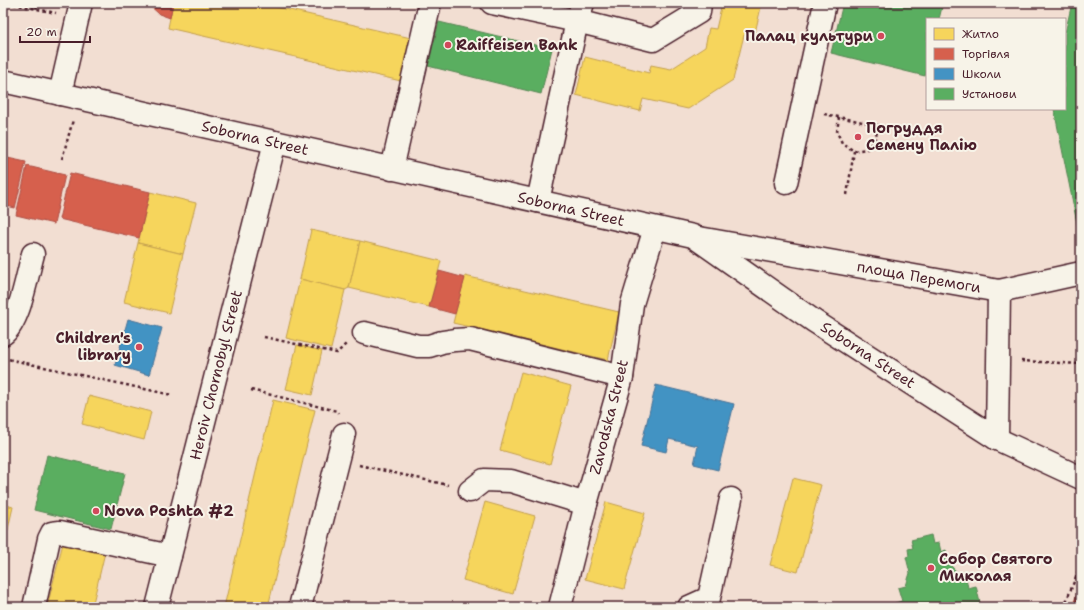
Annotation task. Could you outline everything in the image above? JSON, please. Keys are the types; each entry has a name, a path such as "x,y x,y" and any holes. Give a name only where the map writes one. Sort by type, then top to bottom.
{"main road":[{"path":"392,168 430,3"},
{"path":"492,3 580,12 653,40 699,12 700,3"},
{"path":"786,183 825,3"},
{"path":"60,94 79,10"},
{"path":"538,201 580,12"},
{"name":"Soborna Street","path":"3,81 693,236 814,321 997,439 1081,478"},
{"name":"Heroiv Chornobyl Street","path":"157,607 275,142"},
{"name":"Zavodska Street","path":"560,607 586,504 622,377 632,304 655,228"},
{"name":"площа Перемоги","path":"693,236 999,291 997,439"},
{"path":"3,334 9,329 19,309 33,254"},
{"path":"999,291 1081,273"},
{"path":"364,333 418,346 429,346 455,340 470,339 622,377"},
{"path":"300,607 344,434"},
{"path":"470,491 484,480 511,481 586,504"},
{"path":"689,607 709,598 731,499"},
{"path":"34,607 49,539 52,533 60,532 170,556"}],"path":[{"path":"8,3 36,8 79,10"},
{"path":"36,8 38,3"},
{"path":"802,109 906,131"},
{"path":"839,117 837,132 842,143 854,151 867,149 874,139 879,125"},
{"path":"847,195 854,151"},
{"path":"264,337 338,353 355,336 364,333"},
{"path":"3,358 172,395"},
{"path":"998,359 1081,364"},
{"path":"1064,607 1081,564"}],"building: Житло":[{"path":"173,3 259,3 411,38 401,81 168,28"},
{"path":"722,3 762,3 754,37 744,35 733,80 688,109 643,99 640,111 576,95 585,57 649,73 651,65 671,69 705,47 709,28 716,29"},
{"path":"150,192 196,203 183,254 138,243"},
{"path":"311,230 360,241 349,288 345,290 300,279"},
{"path":"360,241 441,261 429,307 349,288"},
{"path":"138,243 183,254 169,313 124,302"},
{"path":"465,276 619,312 608,360 453,323"},
{"path":"300,279 345,290 331,349 286,338"},
{"path":"297,345 322,351 312,395 286,389"},
{"path":"521,372 571,386 550,464 500,450"},
{"path":"89,396 151,412 144,440 82,424"},
{"path":"273,400 315,410 268,607 224,607"},
{"path":"793,478 821,485 798,572 770,565"},
{"path":"485,502 535,516 513,594 463,580"},
{"path":"606,502 645,513 624,589 585,579"},
{"path":"3,504 13,507 3,551"},
{"path":"64,539 106,548 92,607 47,607"}],"building: Торгівля":[{"path":"147,3 173,3 170,18 159,14"},
{"path":"3,157 26,162 15,208 3,205"},
{"path":"27,166 65,175 54,224 16,215"},
{"path":"70,173 150,192 139,238 59,219"},
{"path":"439,271 465,278 455,314 429,307"},
{"path":"1081,584 1081,607 1072,607"}],"building: Школи":[{"name":"Children's library","path":"128,319 162,328 149,375 115,365"},
{"path":"656,385 734,404 718,470 694,464 698,446 669,439 666,452 641,446"}],"building: Установи":[{"name":"Палац культури","path":"843,3 943,3 939,18 926,18 925,76 831,53"},
{"path":"1072,3 1081,3 1081,232 1079,233 1054,110 1066,110 1066,29"},
{"path":"439,22 552,49 541,94 428,66"},
{"path":"47,455 125,473 111,529 34,510"},
{"name":"Собор Святого Миколая","path":"931,535 933,544 939,543 941,552 946,550 949,564 958,573 965,572 968,588 976,586 981,607 896,607 895,603 902,601 898,588 906,586 910,573 906,557 909,556 908,549 913,548 911,540"}],"place":[{"name":"Палац культури","path":"881,36"},
{"name":"Raiffeisen Bank","path":"448,45"},
{"name":"Погруддя Семену Палію","path":"858,137"},
{"name":"Children's library","path":"139,347"},
{"name":"Nova Poshta #2","path":"96,511"},
{"name":"Собор Святого Миколая","path":"931,568"}]}
